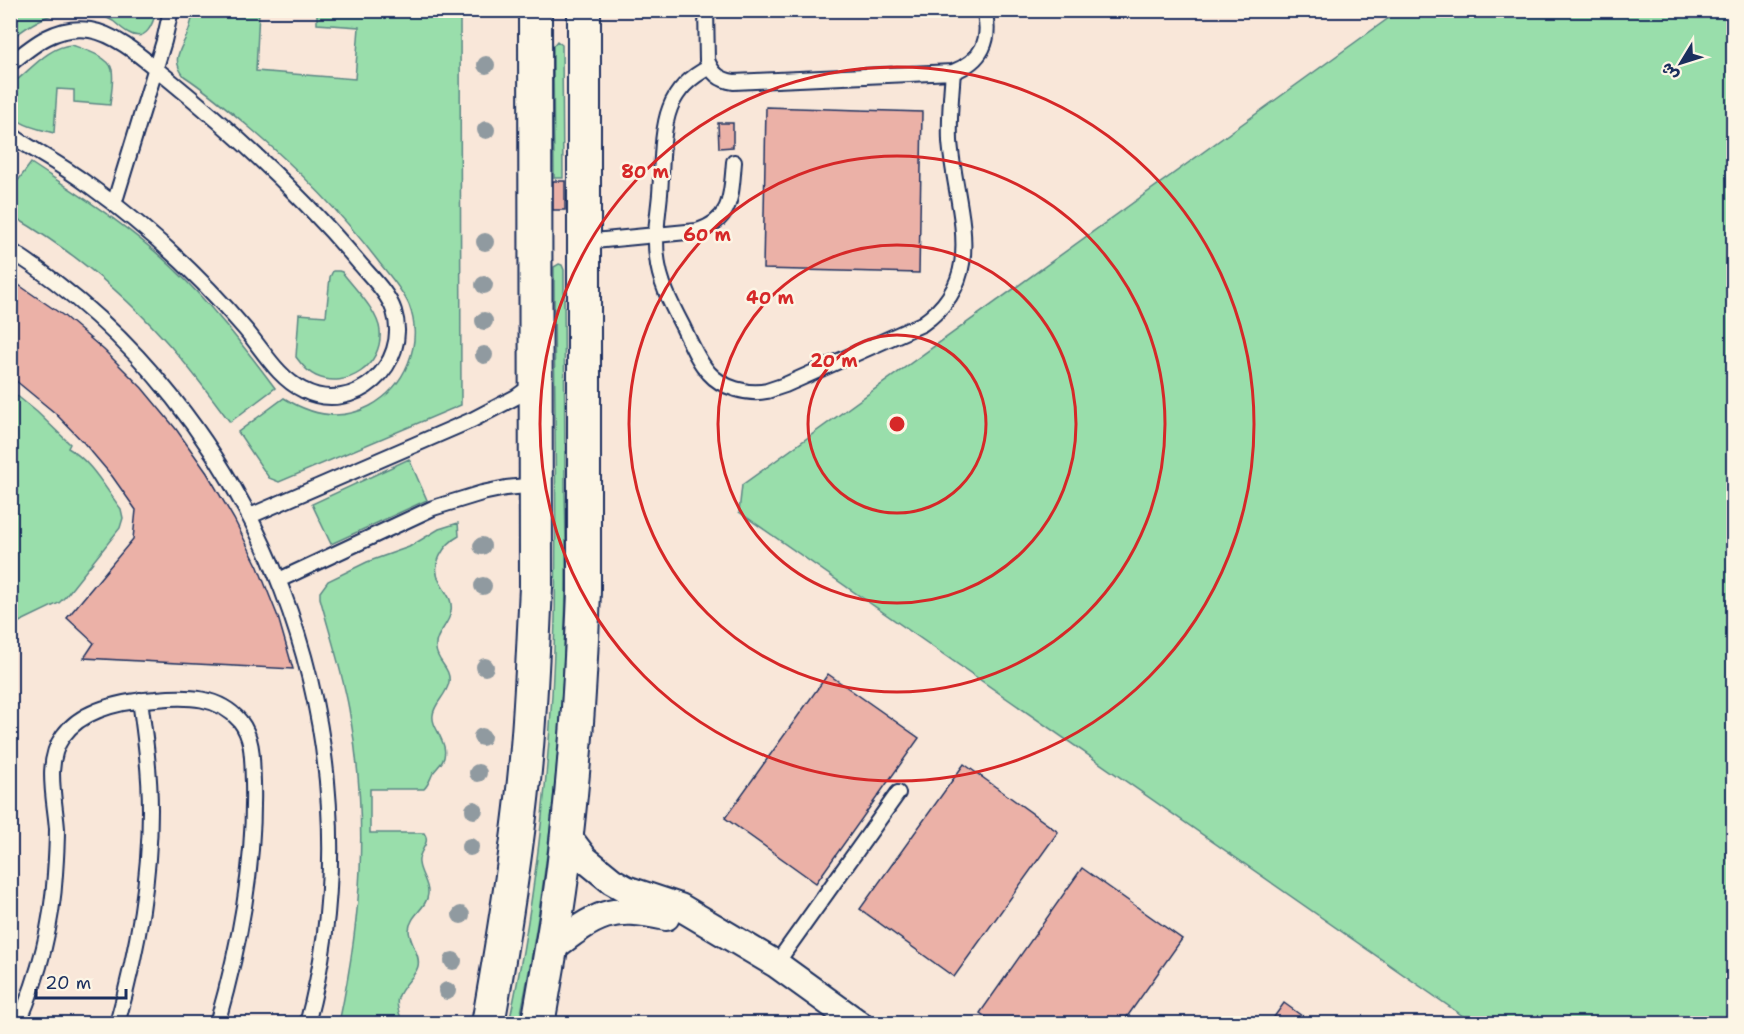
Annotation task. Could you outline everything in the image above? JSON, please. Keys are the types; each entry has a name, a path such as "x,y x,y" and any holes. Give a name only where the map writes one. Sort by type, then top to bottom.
{"street":[{"path":"488,1023 513,871 525,769 532,678 536,587 535,10"},
{"path":"538,1023 567,835 581,684 584,591 584,10"},
{"path":"536,243 545,238 565,235 584,242"},
{"path":"567,835 585,859 612,881 626,889 680,908 776,964 859,1023"},
{"path":"551,949 594,919 615,912 636,911 702,922"}],"lane":[{"path":"114,204 156,69 171,10"},
{"path":"706,10 707,60 719,78 734,82 953,72 964,68 981,52 988,26 984,10"},
{"path":"10,64 41,40 64,30 76,29 100,32 111,37 156,69 204,108 273,171 344,246 387,297 394,311 396,333 393,355 386,369 376,380 350,395 319,396 305,392 292,384 216,296 183,263 114,204 10,133"},
{"path":"710,67 685,83 670,108 666,122 655,235 657,260 674,310 698,357 710,374 726,386 746,392 766,391 784,385 922,324 934,315 954,292 964,259 964,241 950,141 953,72"},
{"path":"584,242 709,228 727,209 735,162"},
{"path":"10,250 87,308 152,373 208,446 230,481 250,516 279,580 296,626 319,719 326,767 330,863 327,912 321,960 307,1023"},
{"path":"250,516 472,420 516,397 536,383"},
{"path":"279,580 433,508 482,493 536,485"},
{"path":"18,1023 41,960 50,918 57,832 51,776 61,738 80,719 92,713 140,700 166,698 206,699 220,705 242,724 252,750 253,808 247,889 240,935 217,1023"},
{"path":"117,1023 132,974 142,919 148,865 150,809 147,754 140,700"},
{"path":"776,964 898,793"}],"green space":[{"path":"12,10 71,11 39,20 11,39"},
{"path":"156,10 148,31 140,36 129,33 104,17 76,11"},
{"path":"1400,10 1733,11 1733,1023 1473,1023 739,512 742,485"},
{"path":"194,11 259,11 256,71 355,79 359,27 317,24 317,12 303,11 460,11 461,405 279,482 269,478 238,432 284,398 305,409 326,414 348,414 370,406 393,388 402,376 412,349 413,320 409,305 399,288 333,207 266,142 217,100 184,76 177,60"},
{"path":"557,41 562,45 563,178 554,178 553,46"},
{"path":"72,45 95,54 110,65 113,79 110,105 74,102 74,90 57,89 54,133 19,121 11,110 10,103 11,91 17,80 49,53"},
{"path":"31,163 121,224 155,251 226,325 275,388 230,422 181,359 130,304 53,241 11,215 11,190"},
{"path":"559,264 564,270 566,557 560,724 551,824 529,974 519,1023 509,1023 528,924 547,771 556,575 554,267"},
{"path":"333,271 342,272 365,300 375,316 380,331 376,354 369,364 361,372 340,380 316,376 304,368 296,357 299,314 326,316 330,277"},
{"path":"10,390 70,444 68,448 84,460 97,476 121,509 123,518 120,528 59,603 11,626"},
{"path":"409,459 427,500 331,544 312,504"},
{"path":"458,523 459,536 448,544 440,556 437,569 437,575 450,599 451,606 450,616 436,644 437,654 449,677 448,687 433,717 444,747 444,758 424,789 370,789 370,833 424,833 426,837 419,863 428,894 425,903 412,920 409,930 418,957 418,966 399,994 397,1004 403,1023 339,1023 358,905 361,828 359,789 349,709 320,592 328,581 367,562 409,547 439,529"}],"building":[{"path":"766,107 922,112 919,273 763,269"},
{"path":"718,123 733,123 733,147 719,148"},
{"path":"553,181 565,181 565,210 553,210"},
{"path":"10,279 64,316 104,350 142,388 176,429 207,473 258,567 278,617 293,669 84,658 94,643 67,618 133,539 136,510 112,476 84,443 55,413 10,376"},
{"path":"828,674 919,738 816,883 725,818"},
{"path":"964,764 1058,832 954,977 860,909"},
{"path":"1082,868 1182,939 1122,1024 996,1024 980,1013"},
{"path":"1284,1003 1313,1024 1269,1024"}]}
